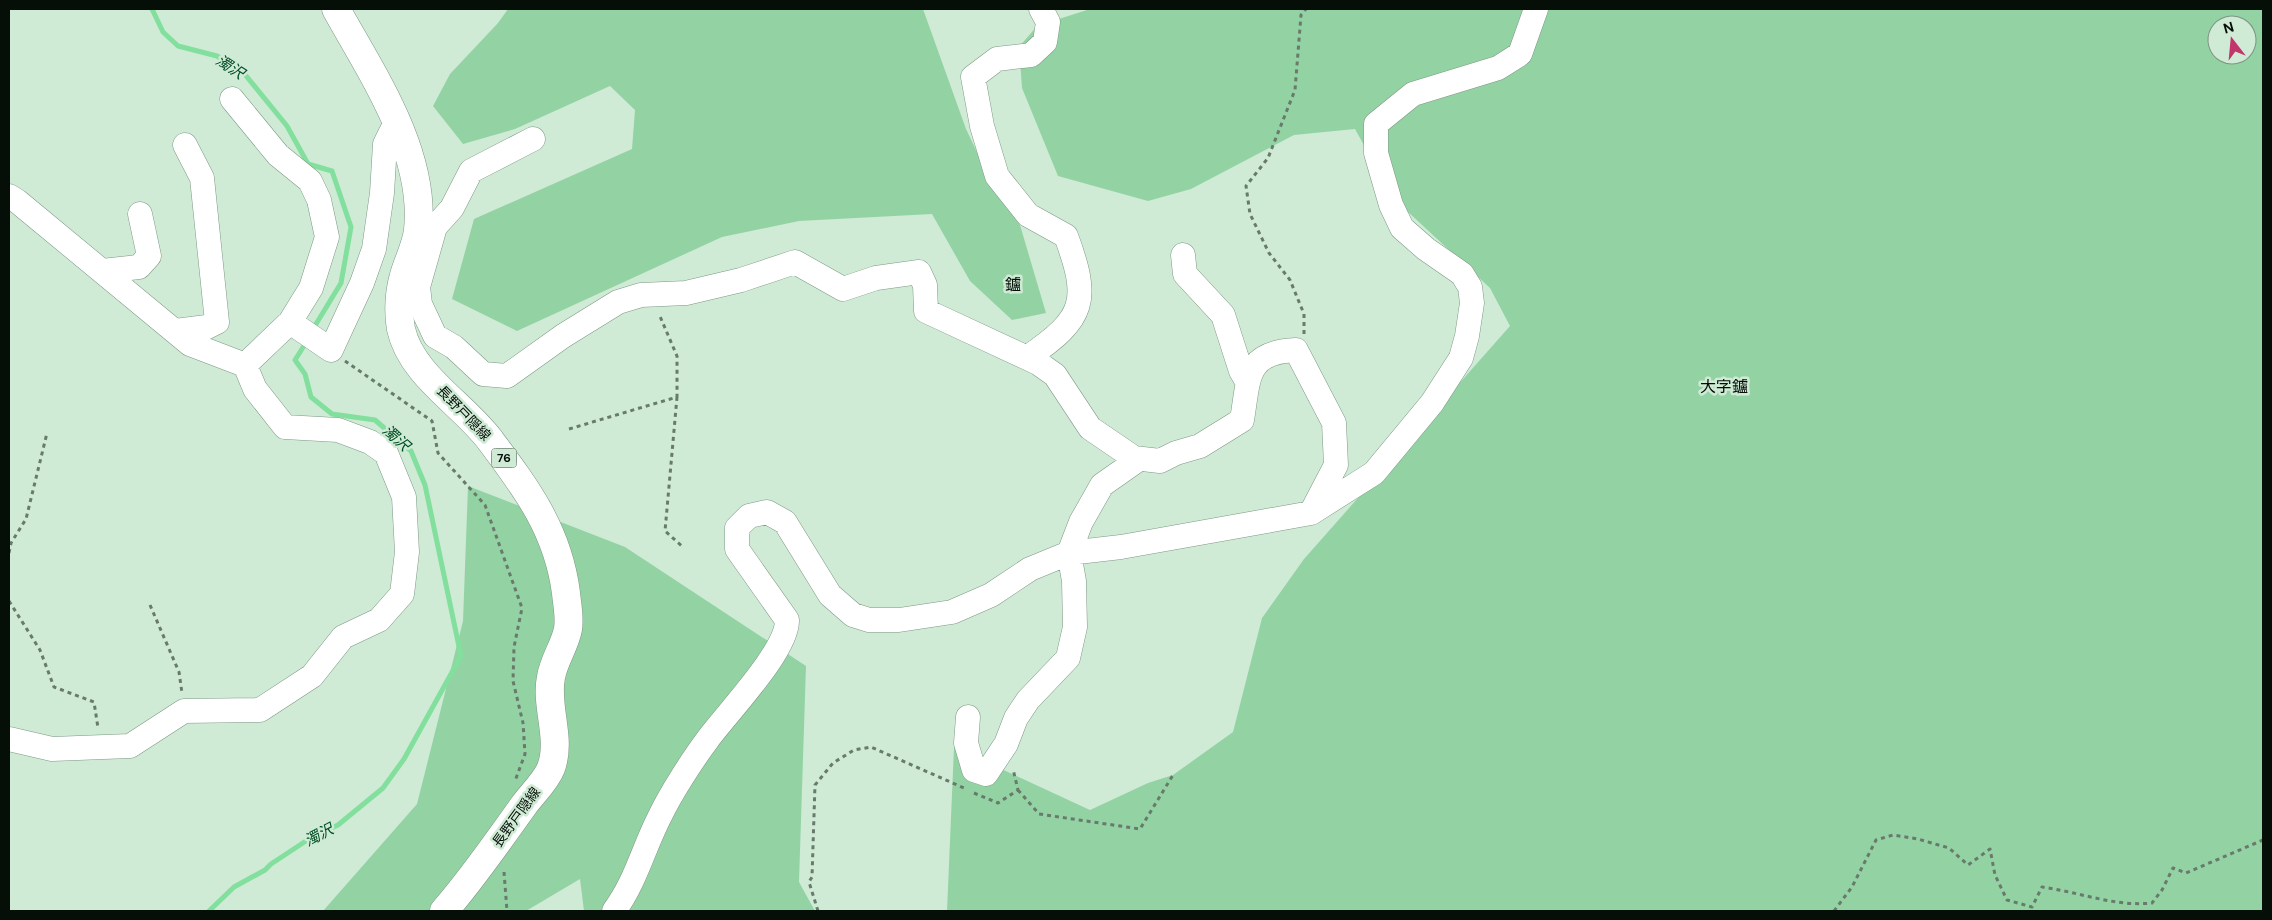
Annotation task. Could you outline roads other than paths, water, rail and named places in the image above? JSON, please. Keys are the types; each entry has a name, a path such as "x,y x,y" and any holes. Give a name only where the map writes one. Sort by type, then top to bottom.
{"main road":[{"name":"長野戸隠線","path":"336,9 396,122 406,145 427,223 414,249 403,278 400,302 401,328 409,351 438,386 482,429 536,504 553,541 564,580 568,612 568,628 551,677 549,702 555,739 551,769 444,911"}],"street":[{"path":"1028,357 1065,330 1074,317 1079,304 1073,255 1066,236 1028,215 997,176 982,126 973,77 997,59 1030,55 1045,42 1048,22 1041,9"},
{"path":"614,911 628,891 660,815 707,740 770,660 787,628 787,620 737,549 737,528 749,516 767,512 785,522 830,595 853,615 870,620 899,620 952,612 991,595 1030,569 1069,553 1121,548 1311,513 1374,473 1432,403 1461,358 1468,336 1472,303 1470,287 1462,274 1426,249 1402,228 1391,205 1376,153 1376,124 1413,94 1498,68 1520,54 1536,9"},
{"path":"232,99 278,155 310,181 319,200 326,237 311,288 310,336"},
{"path":"9,196 190,344 245,365 310,336 362,283 374,249 382,193 386,144 396,122"},
{"path":"533,139 471,171 452,208 427,223 418,288 420,304 435,336 454,347 483,374 506,376 563,336 618,302 641,295 686,293 740,280 795,262 843,289 876,278 919,272 925,285 926,311 1028,357 1055,375 1090,428 1134,458 1160,461 1176,453 1200,446 1242,420 1249,376 1258,360 1276,351 1296,350 1334,423 1336,465 1311,513"},
{"path":"174,331 208,327 217,322 202,178 185,145"},
{"path":"102,271 140,267 150,256 140,214"},
{"path":"1182,255 1185,274 1223,315 1241,371 1248,383"},
{"path":"9,739 52,750 130,746 184,711 260,710 312,676 343,637 379,620 402,594 407,552 404,497 386,453 370,442 338,430 285,427 255,389 245,365"},
{"path":"968,717 966,743 974,770 986,774 1006,744 1016,718 1028,700 1068,658 1074,627 1074,581 1069,553 1081,522 1102,485 1139,458"}],"waterway":[{"name":"濁沢","path":"152,9 163,32 178,46 217,56 243,72 287,126 308,164 332,171 351,227 341,283 313,329"},
{"name":"濁沢","path":"209,911 234,887 265,870 312,837 338,825 383,788 404,759 461,656 425,485 411,451 375,420 332,414 311,397 305,374 295,360 307,341"}],"district":[{"name":"鑪","path":"1013,284"},
{"name":"大字鑪","path":"1724,386"}]}
